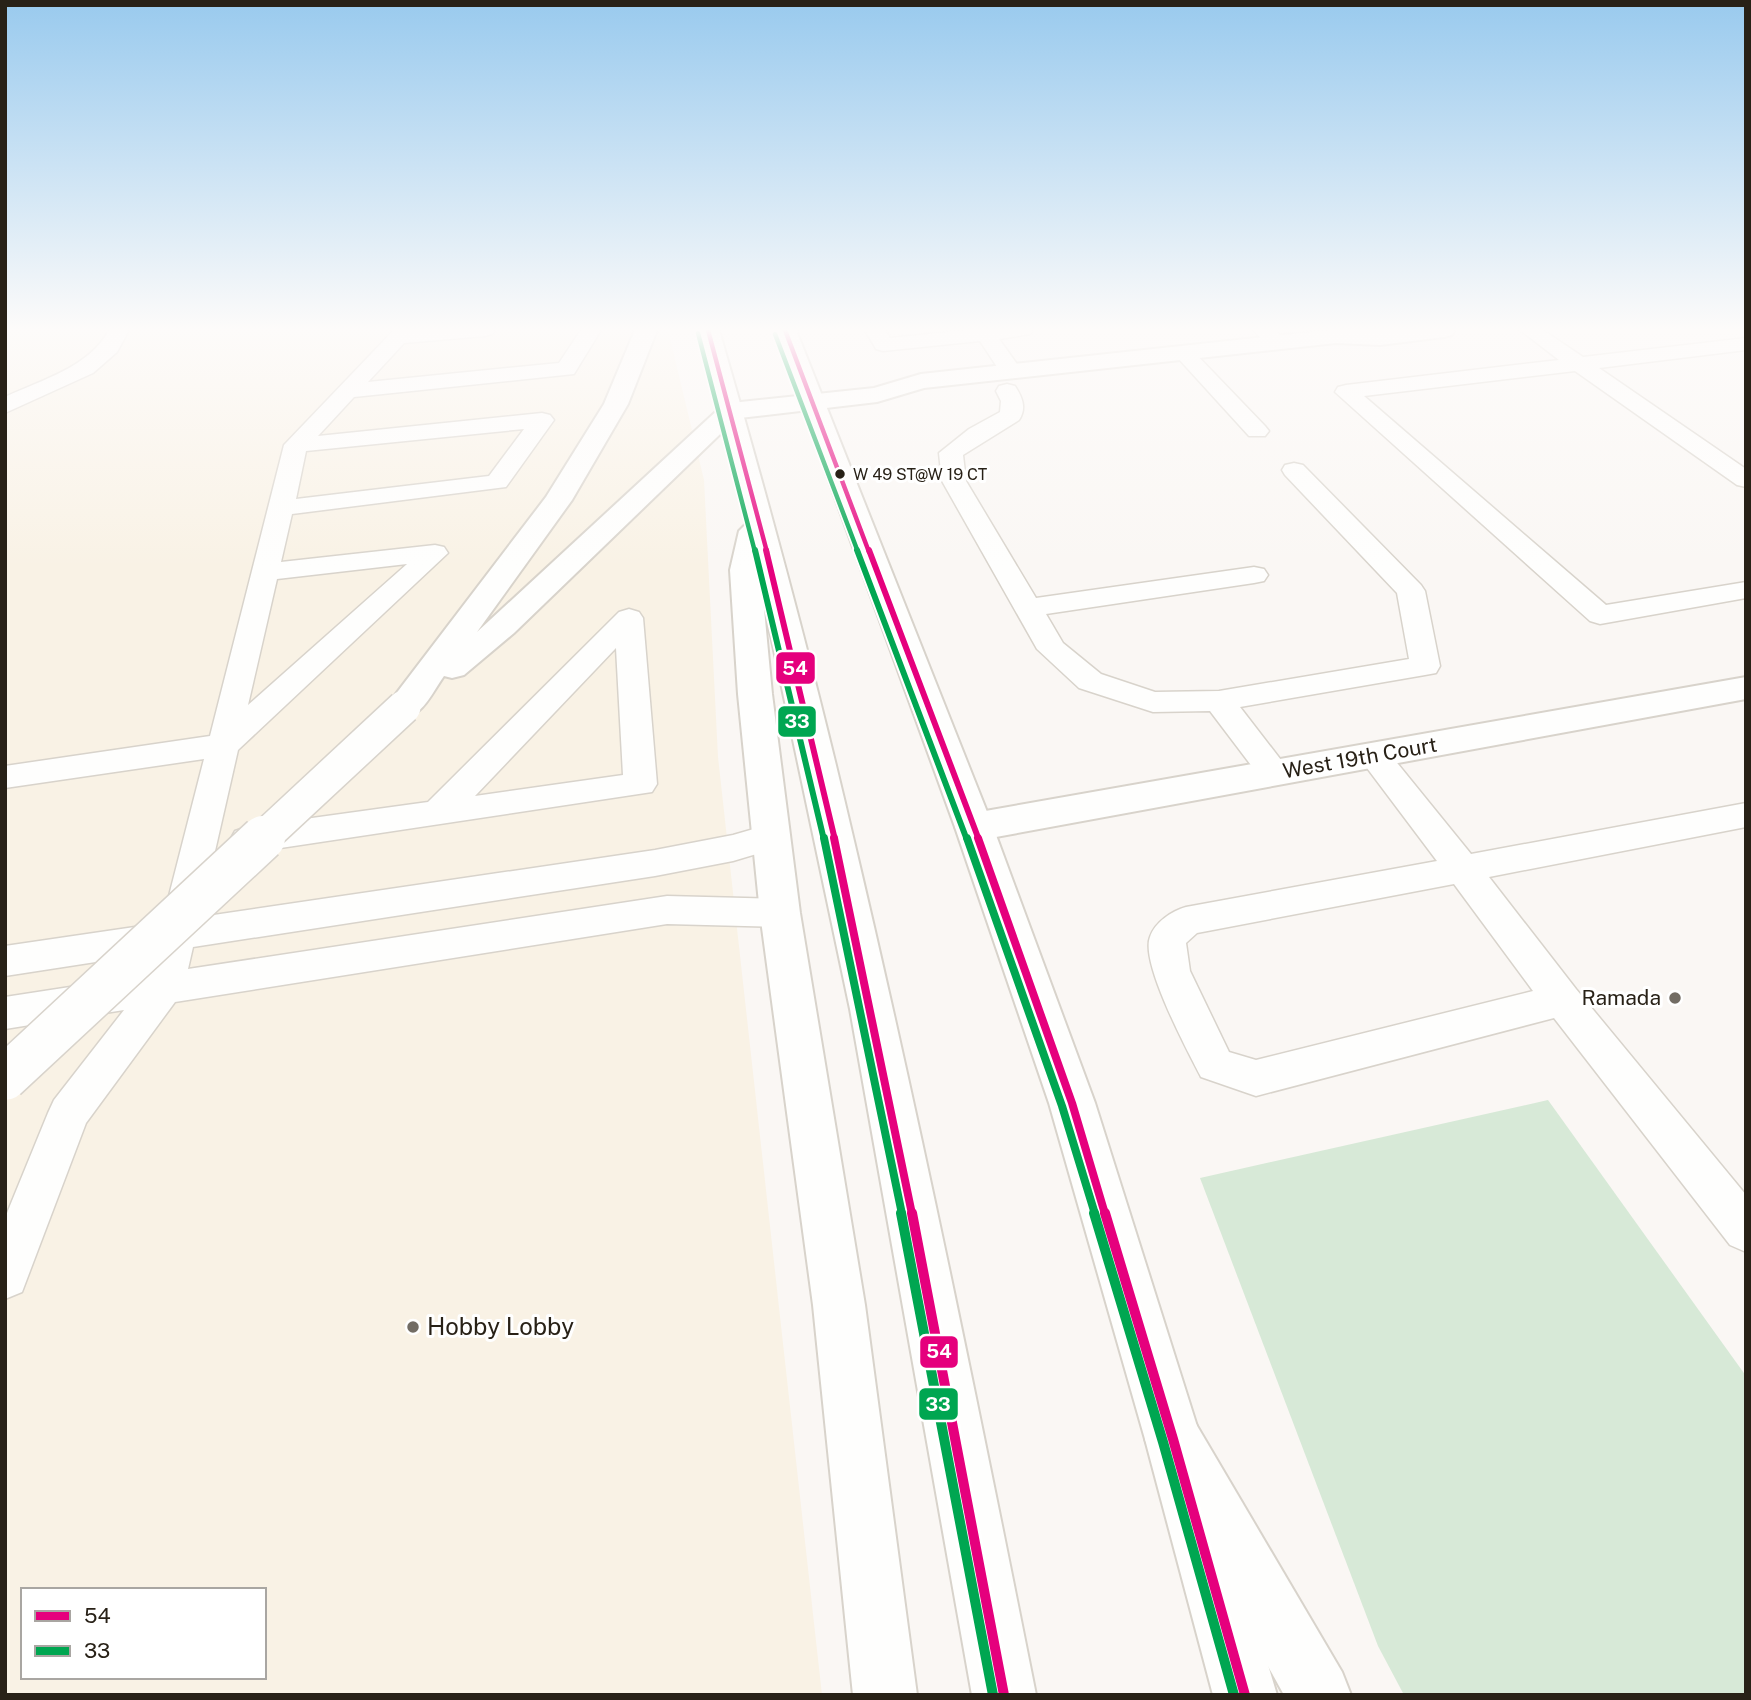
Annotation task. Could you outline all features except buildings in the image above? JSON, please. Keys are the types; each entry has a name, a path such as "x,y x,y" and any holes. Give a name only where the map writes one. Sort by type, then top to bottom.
{"main road":[{"path":"404,707 558,500 613,409"},
{"path":"5,1078 404,707 503,626 731,411 745,409"},
{"path":"816,409 974,827 1072,1103 1173,1439 1245,1695"},
{"path":"731,411 839,853 926,1274 1004,1695"},
{"path":"757,512 745,570 755,694 780,913 839,1305 885,1695"},
{"name":"West 19th Court","path":"974,827 1746,688"},
{"path":"1173,1439 1319,1695"}],"lane":[{"path":"5,1276 69,1113 165,986 296,446 330,409"},
{"path":"1011,409 1010,415 951,453 954,481 1052,649 1090,681 1153,702 1219,701 1425,666 1411,591 1294,470"},
{"path":"1237,409 1257,431"},
{"path":"1366,409 1600,615 1746,590"},
{"path":"1645,409 1746,480"},
{"path":"281,508 497,482 542,420 296,446"},
{"path":"5,777 224,745 435,553 265,572"},
{"path":"1027,608 1254,575"},
{"path":"198,847 438,813 640,784 629,618 438,813"},
{"path":"1219,701 1275,773"},
{"path":"1374,756 1562,1000 1746,1230"},
{"path":"1562,1000 1256,1078 1215,1065 1171,971 1167,939 1186,921 1746,815"},
{"path":"5,961 655,863 771,838"},
{"path":"5,1013 667,910 780,913"}],"shaded area":[{"path":"5,409 687,409 704,480 718,757 822,1695 5,1695"}],"green space":[{"path":"1548,1100 1746,1376 1746,1695 1404,1695 1378,1646 1200,1178"}],"transit line":[{"name":"33","path":"718,409 795,715 848,949 933,1375 993,1695"},
{"name":"54","path":"729,409 775,584 835,841 923,1267 1004,1695"},
{"name":"33","path":"804,409 964,831 1062,1106 1163,1442 1234,1695"},
{"name":"54","path":"815,409 974,827 1072,1103 1173,1439 1245,1695"}],"place":[{"name":"W 49 ST@W 19 CT","path":"840,474"},
{"name":"Ramada","path":"1675,998"},
{"name":"Hobby Lobby","path":"413,1327"}]}
